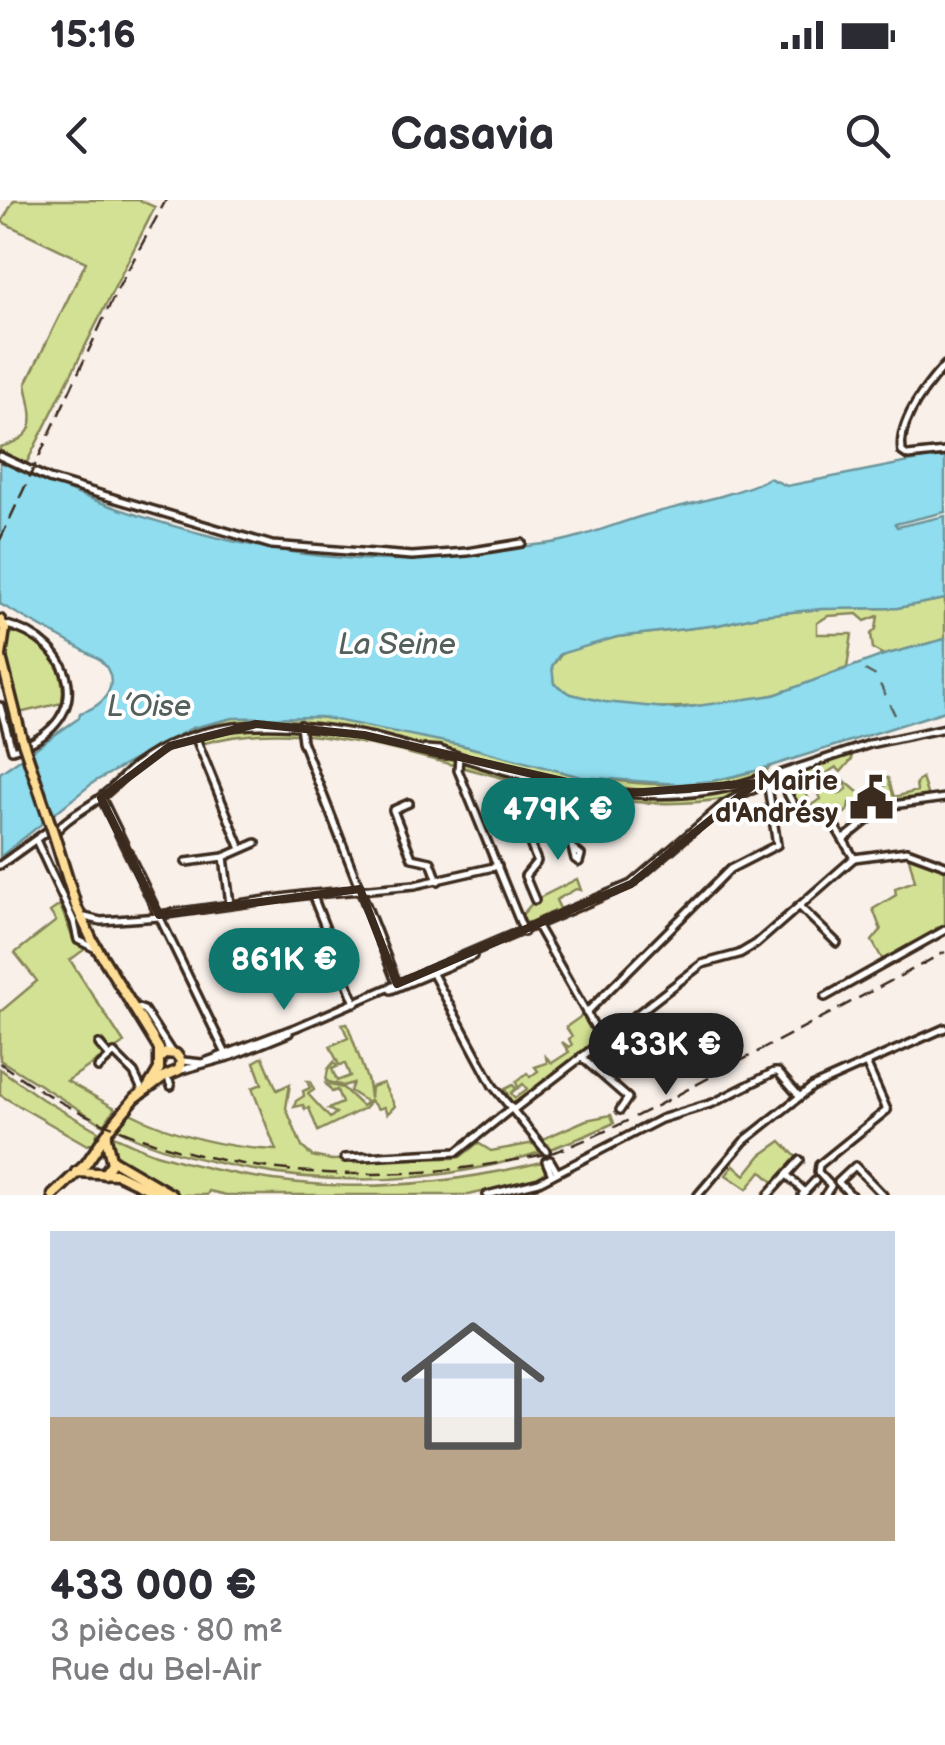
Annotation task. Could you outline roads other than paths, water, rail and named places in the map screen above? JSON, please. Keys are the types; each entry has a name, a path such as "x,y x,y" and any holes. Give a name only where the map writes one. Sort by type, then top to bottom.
{"main road":[{"path":"2,622 1,654 50,832 89,938 153,1036 160,1058 160,1069 145,1091"},
{"path":"70,883 89,938 118,979"},
{"path":"153,1036 174,1055"},
{"path":"160,1058 174,1055"},
{"path":"171,1078 174,1055"},
{"path":"160,1069 171,1078"},
{"path":"110,1128 145,1091 171,1078"},
{"path":"56,1194 97,1152 107,1133 111,1158 104,1174"},
{"path":"97,1152 172,1195"},
{"path":"89,1160 93,1171"},
{"path":"76,1172 117,1174 162,1195"}],"street":[{"path":"903,454 900,442 920,395 945,365"},
{"path":"897,459 903,454 945,452"},
{"path":"0,456 49,479 254,541 306,550 412,556 522,543"},
{"path":"0,706 12,750 56,725 65,707 68,686 63,665 51,648 33,634 2,622"},
{"path":"300,725 301,737 398,986"},
{"path":"0,866 101,798 139,763 195,736 236,726 300,725 451,754 566,783 630,793 708,790 762,781 841,752 945,728"},
{"path":"195,736 241,849"},
{"path":"460,757 458,770 498,866 520,933"},
{"path":"523,774 528,800 520,816 537,860 526,876 535,900"},
{"path":"781,776 798,809 815,820 831,822 854,858"},
{"path":"135,1007 144,1010 174,1055 196,1064 298,1031 642,877 730,800 762,781"},
{"path":"730,800 762,781"},
{"path":"586,1013 730,869 778,845 762,781"},
{"path":"566,783 562,808 575,850"},
{"path":"101,798 227,1055"},
{"path":"844,839 884,806 945,798"},
{"path":"410,803 393,810 412,857 431,862 438,881"},
{"path":"50,832 78,940 89,938 92,926 101,921"},
{"path":"186,862 224,856 256,843"},
{"path":"346,1158 457,1152 702,964 742,953 854,858 907,851 945,865"},
{"path":"224,856 230,904"},
{"path":"84,917 101,921 160,916 230,904 438,881 498,866"},
{"path":"312,894 355,1004"},
{"path":"799,906 837,943"},
{"path":"536,926 602,1040"},
{"path":"825,997 945,930"},
{"path":"432,972 487,1076 544,1152"},
{"path":"701,1194 744,1141 820,1082 945,1028"},
{"path":"100,1044 110,1057"},
{"path":"98,1068 114,1053 145,1091"},
{"path":"171,1078 202,1070 227,1055"},
{"path":"582,1057 629,1099 620,1110"},
{"path":"825,1195 830,1186 818,1172 819,1164 884,1114 888,1106 866,1062"},
{"path":"487,1195 532,1184 661,1119 713,1103 774,1072 800,1096"},
{"path":"768,1195 800,1160"},
{"path":"548,1161 557,1172"},
{"path":"852,1195 838,1182 854,1166 882,1195"},
{"path":"787,1174 804,1193 815,1181"}],"water":[{"name":"La Seine","path":"945,458 945,512 895,524 897,527 945,516 945,599 897,608 762,615 718,625 617,637 560,654 552,666 554,684 571,694 605,702 676,709 774,695 884,655 945,639 945,711 755,771 678,784 581,777 465,746 320,717 233,718 192,728 94,782 0,857 0,773 79,718 80,713 98,705 111,683 99,659 0,604 0,461 95,500 196,532 300,553 402,560 557,542 728,494 769,478 787,486"}],"railway":[{"path":"0,540 116,292 166,200"},
{"path":"0,1063 61,1102 126,1132 195,1154 266,1168 338,1174 411,1173 483,1165 554,1152 600,1134 945,952"}],"place":[{"name":"Mairie d'Andrésy","path":"871,797"}],"water label":[{"name":"L’Oise","path":"149,707"}]}
